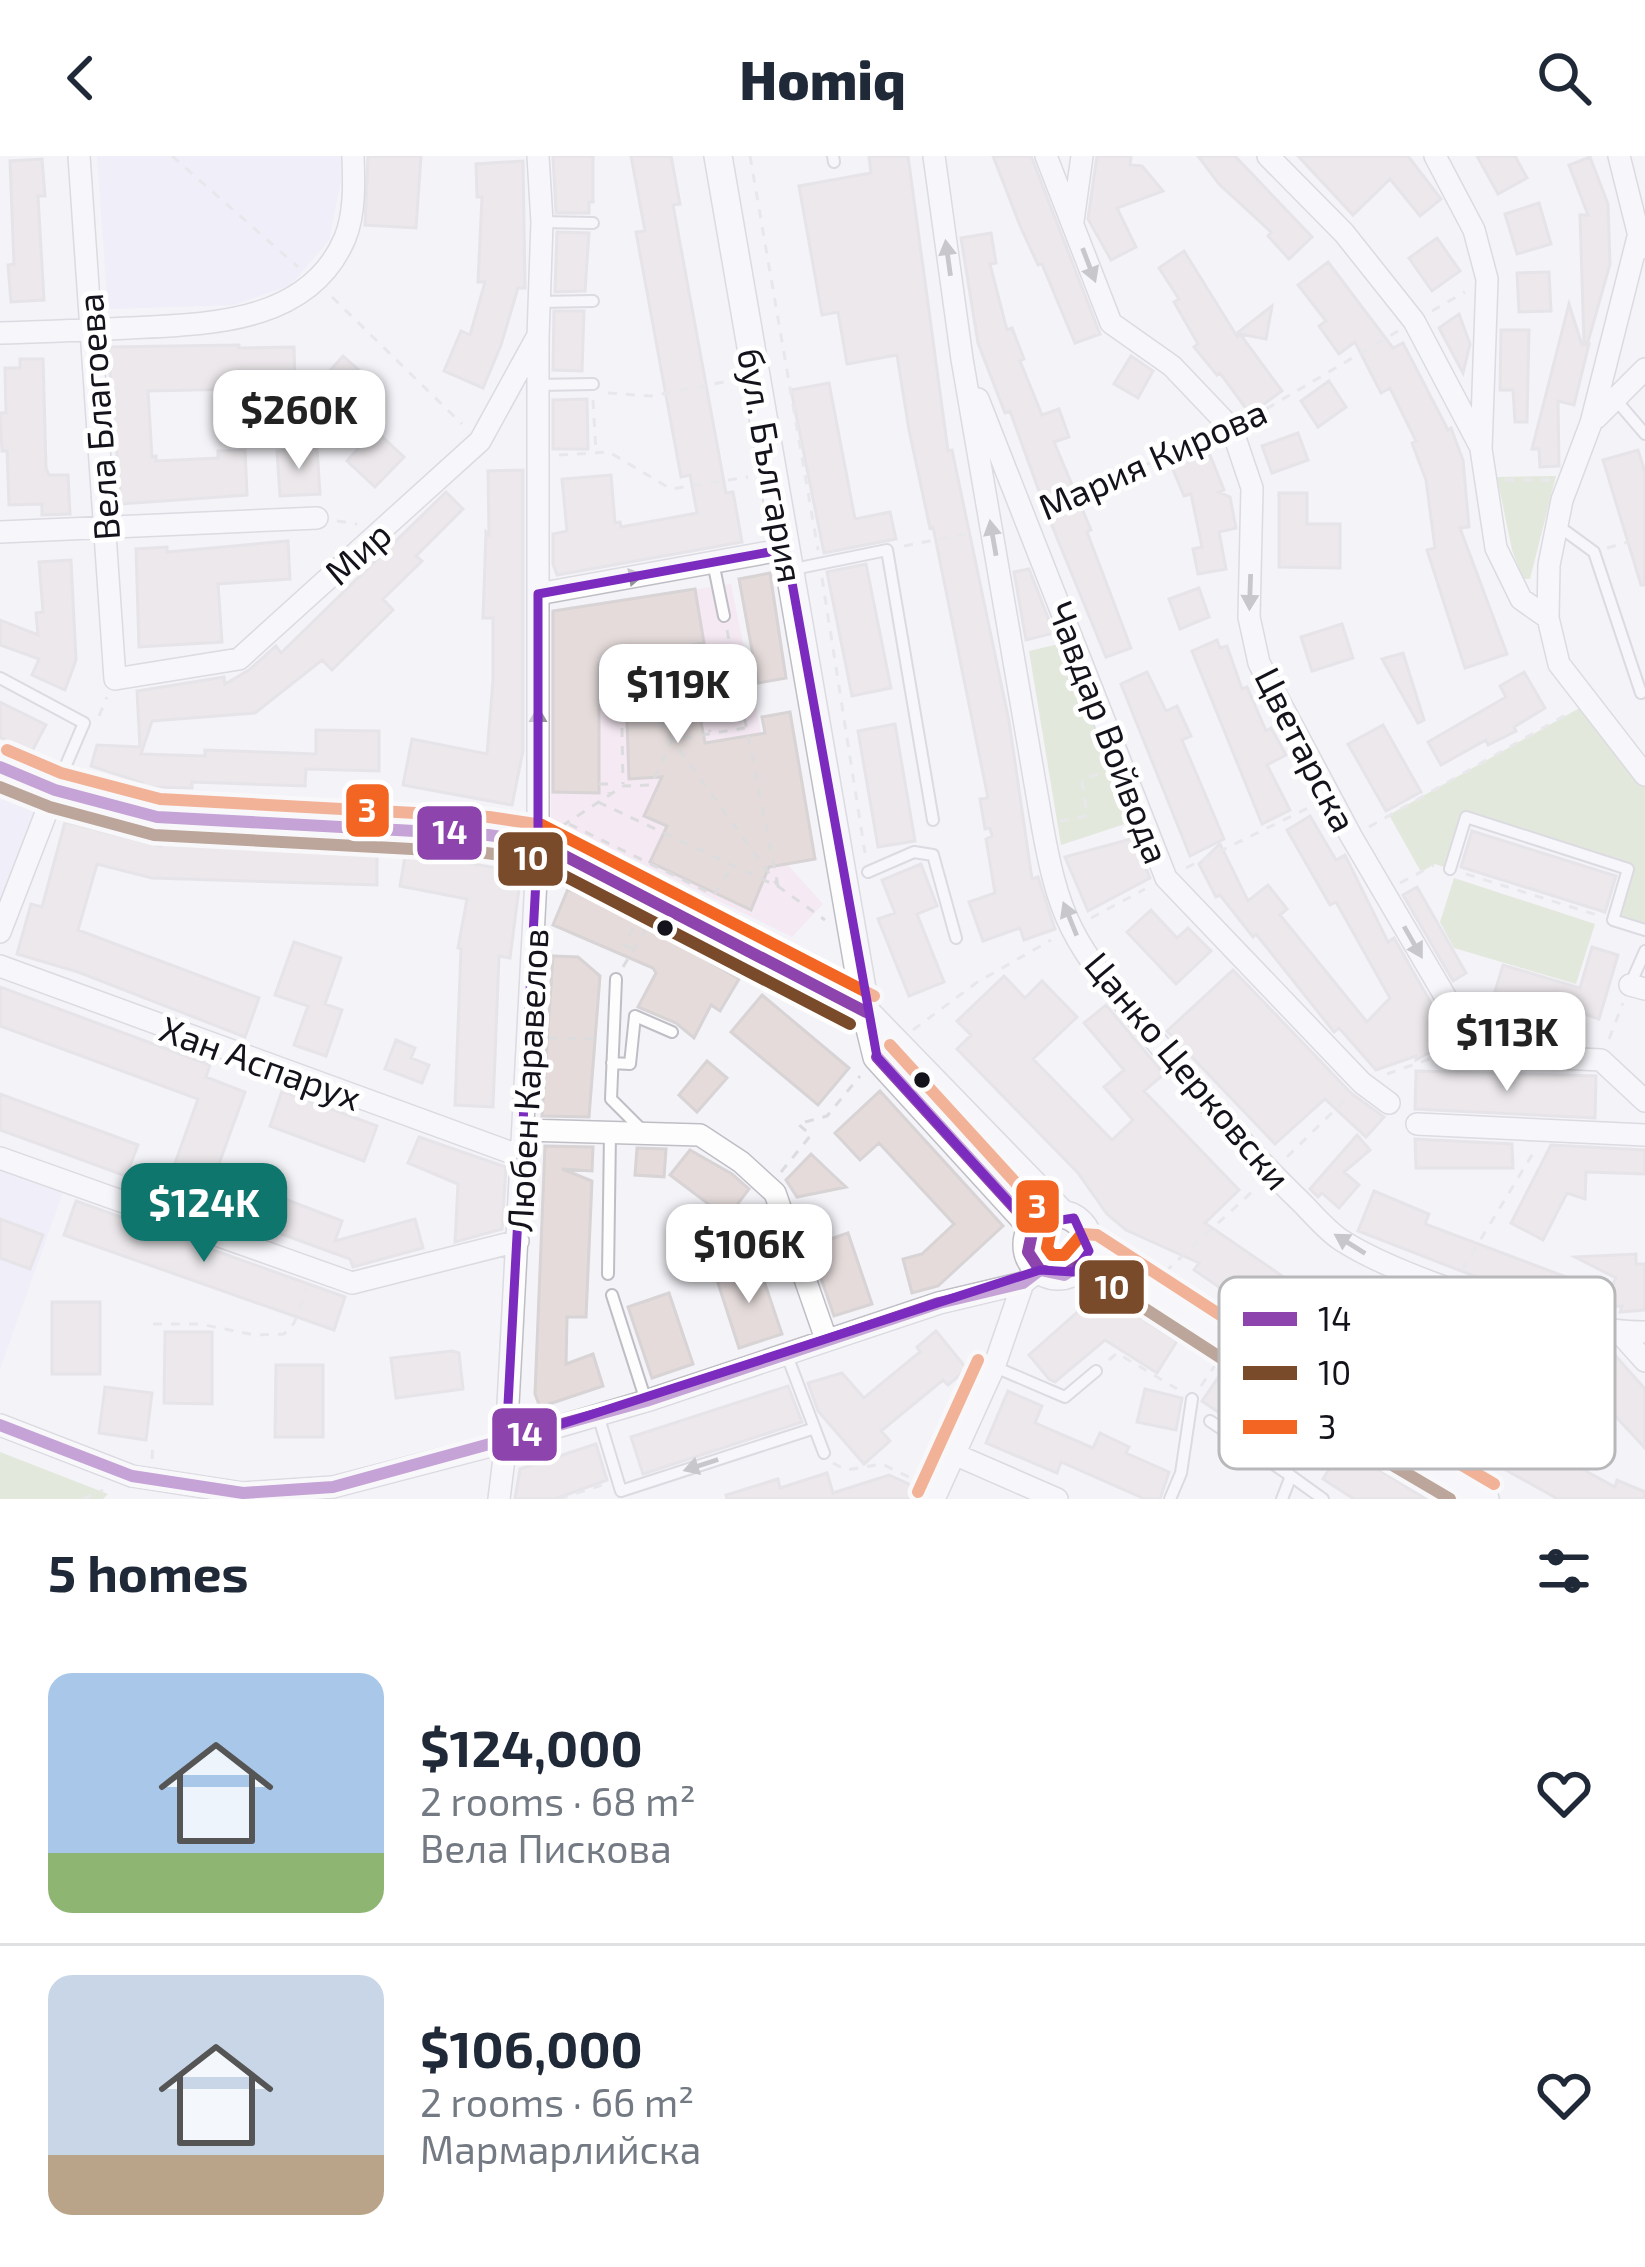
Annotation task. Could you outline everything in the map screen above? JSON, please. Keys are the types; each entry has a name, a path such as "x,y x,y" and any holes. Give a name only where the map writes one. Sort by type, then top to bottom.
{"main road":[{"name":"бул. България","path":"718,156 788,559 838,918 866,1012"},
{"path":"0,767 56,790 157,817 488,835 538,842 866,1012 887,1049 1033,1228"},
{"path":"887,1049 1062,1214 1083,1226 1089,1251 1219,1335"},
{"path":"1062,1214 1050,1215 1033,1228 1028,1252 1032,1277 1074,1272 1089,1251"},
{"path":"1434,1469 1485,1499"}],"street":[{"name":"Вела Благоева","path":"79,156 115,679"},
{"path":"0,333 242,320 269,310 347,235 353,156"},
{"name":"Любен Каравелов","path":"500,1499 538,842 542,222 538,156"},
{"path":"934,156 962,359"},
{"name":"Цветарска","path":"1046,156 1111,323 1172,366 1232,429 1252,488 1249,617 1259,663 1330,797 1479,1054 1601,1060"},
{"path":"1073,225 1082,156"},
{"path":"1268,156 1344,233 1414,321 1481,449"},
{"path":"1435,156 1474,230 1487,279 1481,449 1496,548 1521,599 1548,618"},
{"path":"1618,156 1641,247 1557,525 1549,565 1548,618 1559,664 1637,753 1645,775"},
{"name":"Мир","path":"115,679 239,659 480,441 538,337"},
{"name":"Чавдар Войвода","path":"962,359 1166,878 1362,1083 1389,1103"},
{"name":"Цанко Церковски","path":"962,359 1042,824 1071,929 1112,987 1271,1174 1337,1238 1384,1264 1422,1277"},
{"path":"1591,423 1645,369"},
{"path":"0,532 317,518"},
{"path":"538,594 713,562 788,559"},
{"path":"0,932 56,790"},
{"name":"Хан Аспарух","path":"0,966 523,1157"},
{"path":"1601,1060 1645,1101"},
{"path":"1417,1124 1645,1135"},
{"path":"524,1130 700,1135 741,1162 775,1193 826,1339"},
{"path":"0,1158 352,1283 518,1240"},
{"path":"0,1425 131,1488 243,1493 333,1487 646,1401 826,1339 1032,1277"},
{"path":"936,1495 1032,1277"},
{"name":"Цанко Церковски","path":"1615,1331 1645,1332"},
{"path":"1619,1332 1645,1361"},
{"path":"954,1454 1058,1499"}],"lane":[{"path":"542,222 593,223"},
{"path":"539,302 593,301"},
{"path":"538,385 592,384"},
{"path":"1615,398 1645,434"},
{"path":"1557,525 1594,552 1640,693"},
{"path":"788,559 820,563 887,550 933,820"},
{"path":"713,562 724,616"},
{"path":"0,678 84,723 56,790"},
{"path":"1450,869 1466,818 1486,824 1628,869 1613,920 1645,930"},
{"path":"868,872 914,852 933,855 956,938"},
{"path":"1637,987 1645,952"},
{"path":"616,979 611,1099 646,1134"},
{"path":"613,1063 630,1064 635,1016 672,1032"},
{"path":"608,1274 610,1133"},
{"path":"612,1294 646,1401"},
{"path":"786,1353 824,1453"},
{"path":"994,1367 1065,1397 1096,1371"},
{"path":"1170,1499 1180,1473 1192,1399"},
{"path":"598,1415 621,1491 812,1429"},
{"path":"1210,1420 1219,1426"},
{"path":"1280,1469 1324,1499"},
{"path":"1282,1499 1291,1477"}],"path":[{"path":"172,156 306,274 480,441"},
{"path":"750,156 868,872"},
{"name":"Мария Кирова","path":"1024,515 1232,429 1487,279"},
{"path":"592,384 614,396 651,397 737,380"},
{"path":"592,384 596,452"},
{"path":"538,457 609,452 671,489 773,474"},
{"path":"1484,480 1569,480"},
{"path":"317,518 382,529"},
{"name":"Мария Кирова","path":"887,550 991,528"},
{"path":"1594,552 1628,542"},
{"path":"724,616 779,887"},
{"path":"621,670 731,651"},
{"path":"597,657 621,670 779,887"},
{"path":"696,657 710,734"},
{"path":"621,670 623,786"},
{"path":"650,710 704,700"},
{"path":"1352,836 1592,701"},
{"path":"672,740 747,728"},
{"path":"538,842 623,786 651,785 672,740"},
{"path":"1042,824 1087,816 1082,780 1122,764"},
{"path":"599,784 609,784 609,795"},
{"path":"792,1158 811,1136 798,1124 827,1116 887,1049 976,982 1166,878 1330,797"},
{"path":"598,802 838,918"},
{"path":"567,823 714,895 733,866"},
{"path":"1421,872 1435,864 1613,920"},
{"path":"632,949 625,946 654,902"},
{"path":"616,979 654,902"},
{"path":"1601,1060 1637,987"},
{"path":"529,1037 614,1040"},
{"path":"1457,1277 1549,1128"},
{"path":"1148,1287 1271,1174"},
{"path":"153,1324 284,1334 294,1323 314,1269"},
{"path":"1096,1371 1117,1353 1192,1399 1219,1358"},
{"path":"824,1453 846,1470 882,1464 936,1495"},
{"path":"1291,1477 1296,1469"},
{"path":"559,1499 605,1484"}],"highlighted area":[{"path":"786,549 877,1057 1030,1225 1074,1218 1089,1251 1074,1272 1040,1270 506,1442 538,842 538,594"}],"shaded area":[{"path":"97,156 341,156 329,240 291,285 233,305 108,309"},
{"path":"731,584 788,865 823,904 792,937 551,819 551,611"},
{"path":"0,767 55,790 0,932"},
{"path":"0,1158 67,1181 0,1369"}],"green space":[{"path":"1556,476 1530,579 1523,579 1497,477"},
{"path":"1063,643 1134,821 1061,845 1029,651"},
{"path":"1592,701 1645,775 1645,930 1613,920 1628,870 1467,818 1450,869 1435,864 1421,872 1389,815"},
{"path":"1454,878 1595,924 1576,984 1454,948 1440,922"},
{"path":"0,1452 108,1494 103,1499 0,1499"}],"building":[{"path":"368,156 421,156 416,228 365,225"},
{"path":"553,156 593,156 589,213 556,213"},
{"path":"631,156 671,156 680,204 673,205 726,493 733,492 742,542 557,575 553,534 567,531 562,479 611,475 615,523 620,522 621,527 697,513 690,475 681,477 636,232 645,231"},
{"path":"869,156 908,156 948,451 952,450 1009,721 1032,879 1038,877 1055,929 1024,940 1020,928 983,941 969,902 995,893 986,839 992,836 990,828 985,829 980,799 988,798 897,355 847,364 838,312 822,315 799,186 871,173"},
{"path":"993,156 1031,156 1100,334 1075,343"},
{"path":"1097,156 1131,156 1130,165 1142,166 1163,191 1117,208 1136,247 1111,260 1088,219"},
{"path":"1198,156 1235,156 1312,237 1289,259 1268,236 1271,232 1219,184"},
{"path":"1298,156 1408,156 1441,199 1420,216 1390,179 1353,215"},
{"path":"1477,156 1515,156 1527,178 1498,194"},
{"path":"1590,157 1608,204 1610,264 1588,342 1584,342 1580,215 1588,215 1569,165"},
{"path":"42,159 45,196 38,196 44,300 11,302 10,161"},
{"path":"523,161 525,288 518,288 483,388 444,371 461,331 470,335 485,282 478,282 482,197 477,197 476,164"},
{"path":"1539,203 1551,244 1517,254 1505,214"},
{"path":"557,232 589,233 585,291 555,292"},
{"path":"991,233 996,263 990,264 1007,330 1012,328 1042,415 1059,409 1069,437 1054,442 1091,530 1087,532 1131,648 1106,657 1010,411 1005,413 978,343 961,238"},
{"path":"1437,238 1460,271 1432,291 1409,258"},
{"path":"1184,251 1238,338 1237,333 1272,306 1266,339 1240,334 1282,391 1250,414 1194,347 1198,344 1174,302 1179,299 1159,268"},
{"path":"1328,262 1393,348 1403,343 1448,430 1451,428 1463,460 1469,527 1460,528 1507,654 1465,668 1427,550 1435,548 1426,480 1412,443 1416,441 1390,388 1381,393 1355,342 1339,354 1319,326 1326,321 1298,285"},
{"path":"1549,272 1551,311 1519,312 1517,273"},
{"path":"1569,304 1582,345 1589,344 1574,405 1558,401 1559,466 1540,467 1539,449 1532,449"},
{"path":"554,311 584,311 582,371 553,370"},
{"path":"1459,314 1470,344 1463,373 1439,328"},
{"path":"1501,330 1529,330 1527,422 1515,422 1513,390 1500,390"},
{"path":"108,347 294,347 295,382 240,383 240,389 148,391 152,457 156,461 218,458 218,451 245,450 247,495 121,504"},
{"path":"343,356 378,387 354,413 320,382"},
{"path":"1131,356 1153,371 1138,398 1114,384"},
{"path":"20,359 43,359 46,468 49,475 68,475 70,514 42,515 42,504 9,505 0,413 6,413 5,368 20,368"},
{"path":"1329,381 1346,407 1318,427 1301,401"},
{"path":"829,383 855,519 890,512 896,539 824,553 791,390"},
{"path":"587,399 588,449 553,449 553,400"},
{"path":"375,430 404,457 375,487 347,461"},
{"path":"1298,433 1308,460 1272,473 1262,446"},
{"path":"317,448 320,494 280,496 277,451"},
{"path":"1208,450 1224,490 1219,492 1230,497 1236,528 1219,532 1226,569 1198,574 1193,549 1202,547 1191,494 1184,496 1171,465"},
{"path":"1638,450 1645,472 1645,585 1641,585 1603,460"},
{"path":"523,470 523,751 512,805 403,785 412,739 487,754 493,680 493,618 483,618 488,471"},
{"path":"446,492 463,509 416,556 422,561 383,599 393,610 332,670 322,660 255,713 152,721 141,754 205,756 205,750 316,754 316,730 379,731 379,771 306,769 305,786 192,782 192,788 143,787 143,783 91,766 97,745 140,747 137,691 224,677 225,684 276,646 281,653"},
{"path":"1279,493 1307,493 1307,524 1340,524 1340,568 1279,567"},
{"path":"288,541 290,579 218,584 222,642 139,647 136,549 167,547 167,552"},
{"path":"71,560 76,660 65,690 32,675 39,659 0,645 0,620 38,635 36,613 43,612 39,562"},
{"path":"866,564 891,688 852,696 827,572"},
{"path":"1029,569 1054,633 1026,640 1014,572"},
{"path":"770,573 786,678 758,683 739,579"},
{"path":"1199,588 1209,617 1180,629 1169,599"},
{"path":"695,589 704,643 687,646 705,743 765,733 762,717 790,712 815,859 769,867 751,910 650,862 667,826 644,816 662,777 629,779 625,664 599,664 599,793 553,792 553,611"},
{"path":"1342,624 1353,658 1312,671 1301,637"},
{"path":"1217,640 1220,648 1227,646 1242,689 1247,687 1266,731 1271,728 1286,755 1267,765 1290,810 1262,824 1192,651"},
{"path":"1403,653 1424,720 1418,723 1382,659"},
{"path":"1147,672 1166,711 1177,706 1191,736 1182,740 1224,839 1190,856 1121,684"},
{"path":"1524,672 1545,708 1514,727 1516,731 1488,745 1486,740 1441,765 1428,742 1506,697 1500,686"},
{"path":"0,702 46,725 31,753 0,737"},
{"path":"895,724 915,841 878,847 858,731"},
{"path":"1383,725 1421,792 1386,811 1348,744"},
{"path":"1310,816 1336,860 1345,855 1388,942 1394,938 1452,1040 1416,1060 1416,1056 1376,1070 1339,1028 1334,1032 1256,934 1253,937 1220,895 1216,897 1199,864 1220,844 1248,901 1268,885 1287,909 1280,915 1367,1022 1390,998 1336,902 1330,905 1287,830"},
{"path":"65,822 161,846 161,839 377,847 377,885 152,878 97,864 78,930 259,998 245,1037 78,972 17,954 31,904 42,907"},
{"path":"1472,831 1616,876 1605,912 1461,867"},
{"path":"1134,838 1150,878 1088,911 1065,857"},
{"path":"406,851 521,873 510,958 499,956 493,1107 455,1105 458,948 467,899 400,886"},
{"path":"921,864 937,906 917,914 944,982 909,996 878,919 895,913 882,880"},
{"path":"1417,887 1466,973 1453,981 1403,895"},
{"path":"568,889 628,914 739,979 720,1011 711,1005 694,1038 676,1023 638,1007 656,973 653,968 553,925"},
{"path":"1151,910 1177,938 1188,928 1211,951 1176,984 1127,932"},
{"path":"294,942 341,958 325,1004 342,1010 326,1056 294,1045 308,1006 275,995"},
{"path":"1592,947 1618,955 1599,1019 1581,1013 1572,1044 1487,1018 1503,965 1580,988"},
{"path":"553,956 578,957 600,976 589,1117 542,1116"},
{"path":"1233,970 1351,1093 1384,1117 1366,1137 1325,1099 1275,1144 1167,1031"},
{"path":"1004,976 1025,998 1042,981 1077,1017 1033,1059 1112,1140 1133,1120 1104,1087 1124,1070 1084,1023 1106,1005 1164,1074 1144,1091 1239,1190 1205,1223 1284,1277 1219,1277 1219,1287 1194,1270 1199,1263 1126,1230 1107,1214 1078,1173 957,1049 971,1035 957,1021"},
{"path":"0,987 210,1065 206,1077 245,1092 204,1205 165,1191 198,1099 0,1026"},
{"path":"762,995 849,1068 818,1105 731,1032"},
{"path":"396,1040 415,1048 411,1058 429,1065 422,1083 385,1069"},
{"path":"707,1061 727,1078 697,1112 679,1095"},
{"path":"1416,1071 1596,1076 1595,1118 1415,1109"},
{"path":"282,1091 377,1126 364,1161 270,1126"},
{"path":"880,1091 1003,1226 938,1286 912,1293 903,1259 922,1254 954,1224 879,1143 860,1160 835,1133"},
{"path":"0,1094 138,1145 126,1176 0,1130"},
{"path":"1357,1135 1370,1150 1344,1172 1359,1185 1339,1208 1310,1189"},
{"path":"419,1137 506,1167 502,1229 455,1242 458,1184 408,1163"},
{"path":"1415,1139 1512,1144 1513,1168 1416,1168"},
{"path":"1551,1145 1645,1150 1645,1174 1586,1172 1585,1199 1567,1193 1543,1240 1511,1223"},
{"path":"545,1146 593,1147 592,1171 562,1169 592,1181 586,1317 567,1317 566,1364 593,1354 603,1386 540,1407 535,1394"},
{"path":"637,1148 666,1149 664,1177 635,1175"},
{"path":"690,1150 749,1189 727,1218 670,1175"},
{"path":"811,1154 846,1187 797,1197 786,1180"},
{"path":"1374,1191 1429,1214 1425,1224 1566,1277 1477,1277 1358,1231"},
{"path":"277,1196 342,1221 335,1241 415,1219 423,1248 353,1267 350,1259 265,1228"},
{"path":"76,1201 345,1297 334,1330 64,1235"},
{"path":"764,1207 776,1242 764,1246 749,1235 742,1214"},
{"path":"0,1219 43,1235 30,1269 0,1258"},
{"path":"848,1233 872,1304 834,1316 810,1246"},
{"path":"1636,1254 1636,1264 1645,1264 1645,1310 1620,1312 1622,1306 1615,1306 1616,1278 1575,1257"},
{"path":"758,1263 782,1334 739,1348 716,1277"},
{"path":"1100,1292 1177,1341 1157,1373 1105,1340 1055,1382 1049,1379 1029,1355"},
{"path":"669,1293 693,1364 652,1378 628,1307"},
{"path":"52,1302 100,1302 100,1374 52,1374"},
{"path":"936,1331 967,1369 948,1385 943,1380 881,1431 890,1441 864,1464 818,1411 808,1383 842,1373 864,1398 920,1352 917,1347"},
{"path":"165,1332 212,1332 212,1404 164,1403"},
{"path":"459,1353 463,1389 396,1398 391,1358"},
{"path":"1615,1355 1645,1389 1645,1448 1615,1416"},
{"path":"276,1365 323,1365 323,1437 275,1437"},
{"path":"1219,1376 1219,1413 1202,1401"},
{"path":"788,1386 802,1422 643,1474 631,1437"},
{"path":"105,1387 152,1393 146,1440 99,1433"},
{"path":"1145,1389 1182,1398 1176,1430 1137,1422"},
{"path":"1008,1391 1042,1406 1035,1423 1093,1448 1100,1433 1129,1447 1126,1453 1169,1472 1160,1499 1145,1499 1061,1462 1057,1473 986,1443"},
{"path":"596,1444 607,1480 555,1499 515,1499 520,1469"},
{"path":"1329,1469 1378,1469 1426,1499 1354,1499 1323,1479"},
{"path":"1504,1469 1582,1469 1615,1487 1617,1480 1645,1492 1645,1499 1558,1499"},
{"path":"827,1473 833,1493 889,1475 922,1490 919,1499 727,1499 726,1495 778,1479 780,1488"}],"transit line":[{"name":"3","path":"7,750 61,773 160,799 489,817 542,825 874,996"},
{"name":"14","path":"0,767 55,790 157,817 488,835 538,842 866,1012"},
{"name":"10","path":"0,787 50,807 154,835 532,859 850,1024"},
{"name":"3","path":"890,1045 1047,1217 1051,1228 1047,1248 1052,1255 1064,1255 1082,1234 1097,1235 1219,1314"},
{"name":"14","path":"877,1057 1033,1228 1028,1252 1040,1270 1064,1275 1084,1262"},
{"name":"10","path":"1079,1266 1219,1357"},
{"name":"14","path":"0,1425 132,1476 243,1493 333,1487 646,1401 939,1303 1023,1283 1040,1270"},
{"name":"3","path":"918,1492 978,1360"},
{"name":"10","path":"1399,1469 1450,1499"},
{"name":"3","path":"1469,1469 1494,1484"}]}
